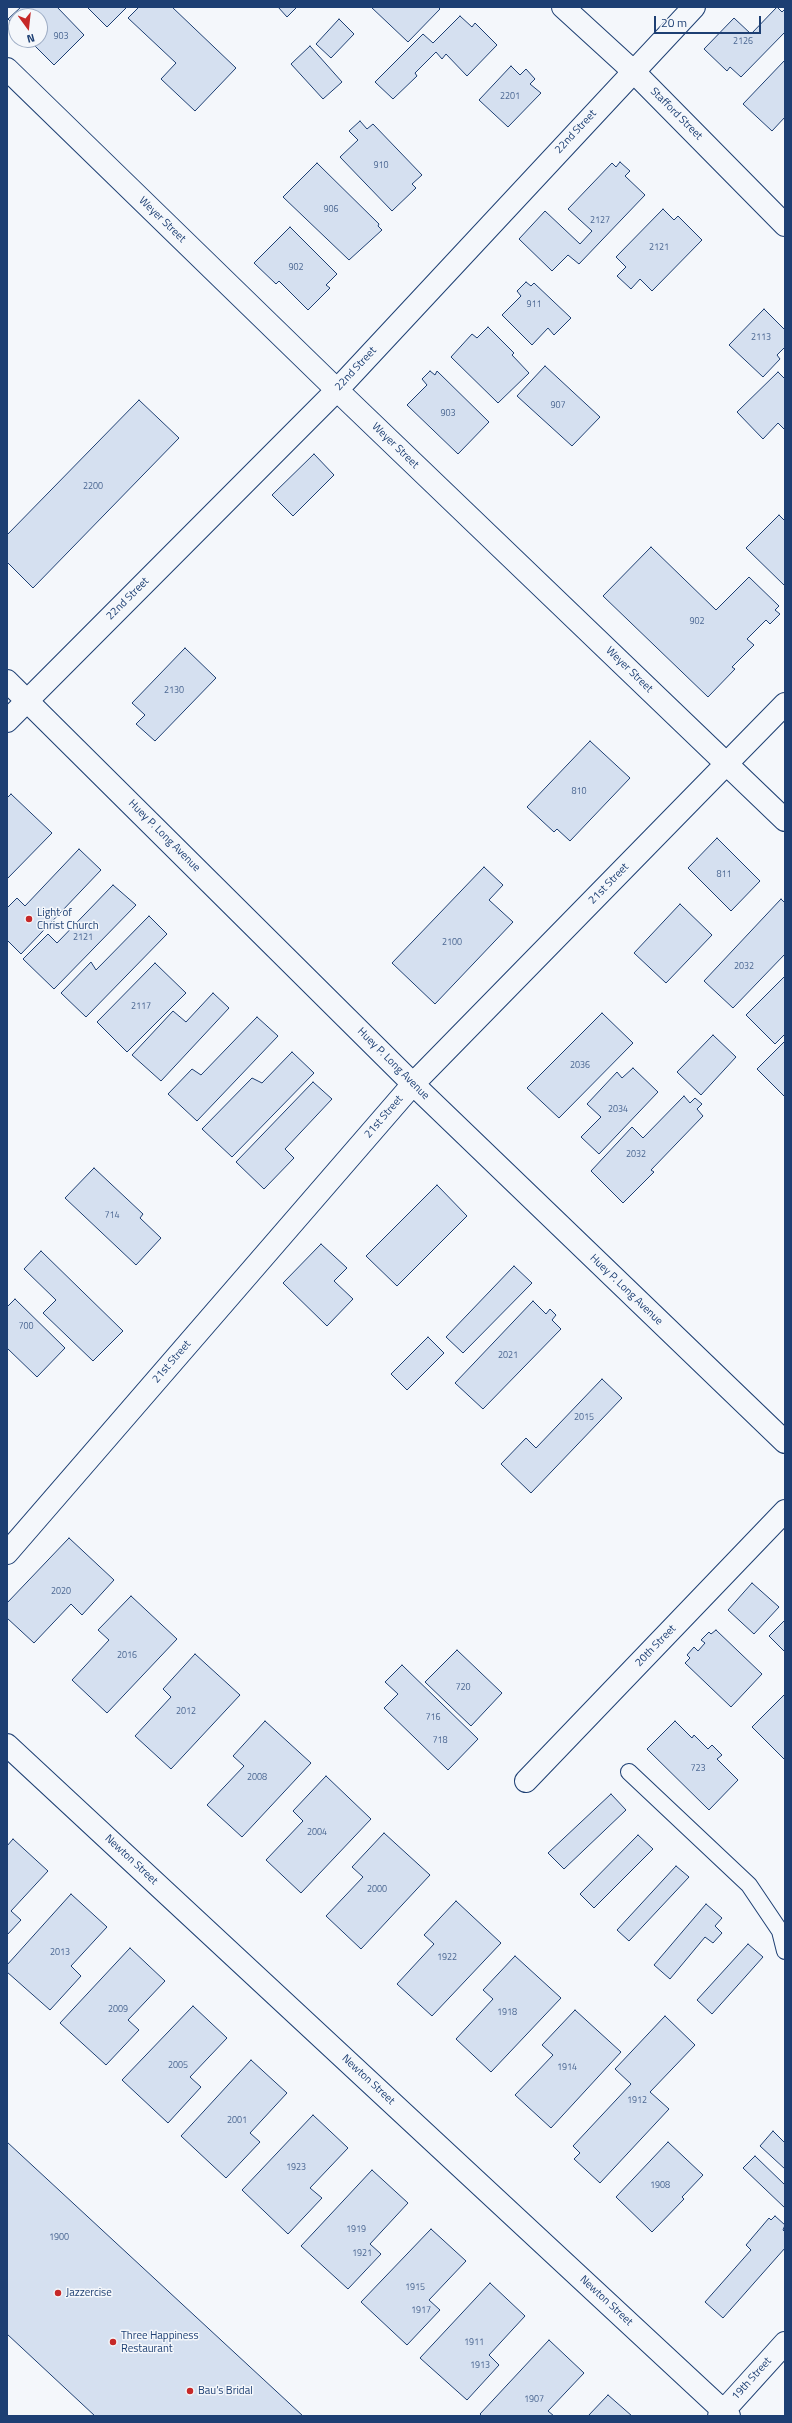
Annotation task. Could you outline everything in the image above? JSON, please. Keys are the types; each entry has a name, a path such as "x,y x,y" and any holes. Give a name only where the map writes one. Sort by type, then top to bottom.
{"street":[{"name":"Stafford Street","path":"563,7 633,71 785,225"},
{"name":"22nd Street","path":"7,721 337,390 694,7"},
{"name":"Weyer Street","path":"7,69 337,390 785,820"},
{"name":"Huey P. Long Avenue","path":"7,681 412,1084 785,1442"},
{"name":"21st Street","path":"7,1553 412,1084 785,704"},
{"name":"20th Street","path":"526,1781 785,1511"},
{"name":"Newton Street","path":"7,1745 724,2414"},
{"name":"19th Street","path":"724,2414 785,2342"}],"lane":[{"path":"630,1772 749,1885 780,1932 785,1951"}],"building":[{"path":"57,7 84,35 54,65 37,48 48,48 48,8 20,8"},
{"path":"87,7 127,7 107,27"},
{"path":"139,7 172,7 236,68 195,111 161,79 176,63 128,18"},
{"path":"278,7 297,7 287,17"},
{"path":"371,7 438,7 440,9 408,42"},
{"path":"777,7 782,12 785,9 785,32 741,77 730,67 727,71 704,49 734,18 751,34"},
{"path":"460,16 472,27 475,23 497,45 467,76 446,54 442,59 436,52 415,73 417,76 393,99 375,82 423,34 433,43"},
{"path":"339,19 354,34 331,58 316,44"},
{"path":"310,46 342,82 323,99 291,64"},
{"path":"785,60 785,117 772,131 743,104"},
{"path":"511,66 520,75 526,69 535,79 530,84 541,93 508,127 479,100"},
{"path":"360,121 367,129 373,124 422,175 412,184 416,188 392,211 340,157 358,140 349,131"},
{"path":"620,162 630,171 625,176 645,195 579,264 568,255 552,271 519,239 545,211 580,244 592,231 568,209 612,163 616,167"},
{"path":"317,163 379,224 378,226 382,230 349,260 283,197"},
{"path":"663,209 674,220 678,216 702,240 652,291 640,279 631,289 617,276 626,267 616,257"},
{"path":"290,227 337,274 326,285 330,288 308,310 279,281 276,284 254,263"},
{"path":"526,282 531,286 534,283 571,318 554,335 548,328 532,345 502,315 521,296 517,291"},
{"path":"764,309 785,330 785,347 777,355 780,359 763,377 729,345"},
{"path":"488,327 514,353 512,355 529,373 498,403 451,357 472,334 477,338"},
{"path":"545,366 600,417 572,446 517,396"},
{"path":"430,371 435,375 437,371 489,422 458,454 407,405 427,385 422,379"},
{"path":"778,372 785,379 785,430 778,423 763,439 737,412"},
{"path":"139,400 179,438 33,588 7,562 7,535"},
{"path":"314,454 334,475 293,516 272,495"},
{"path":"779,515 785,521 785,586 746,548"},
{"path":"651,547 716,610 749,577 779,606 775,610 780,614 770,624 766,620 747,639 754,645 732,667 735,669 708,697 603,596"},
{"path":"185,648 216,678 155,741 136,724 145,715 132,703"},
{"path":"590,741 630,778 570,841 557,829 554,832 527,807"},
{"path":"11,794 52,833 7,879 7,798"},
{"path":"717,838 760,881 731,911 688,868"},
{"path":"79,849 101,870 21,954 7,940 7,908 17,898 25,906"},
{"path":"484,867 503,885 489,900 513,922 435,1004 392,963"},
{"path":"113,885 136,905 54,989 23,959 48,934 57,943"},
{"path":"781,899 785,903 785,954 733,1008 704,981"},
{"path":"680,904 712,935 666,983 634,953"},
{"path":"149,916 167,934 86,1017 61,993 91,962 96,970"},
{"path":"155,963 186,993 127,1052 97,1022"},
{"path":"785,976 785,1034 775,1044 746,1015"},
{"path":"213,993 229,1008 161,1081 132,1055 173,1011 186,1022"},
{"path":"602,1013 633,1043 559,1118 527,1088"},
{"path":"257,1017 278,1036 197,1121 168,1094 192,1069 201,1075"},
{"path":"713,1035 736,1057 701,1095 677,1072"},
{"path":"785,1041 785,1097 757,1069"},
{"path":"292,1052 314,1073 232,1157 202,1129 252,1078 262,1083"},
{"path":"633,1068 658,1092 599,1154 581,1137 601,1117 587,1104 617,1072 622,1078"},
{"path":"313,1082 332,1099 285,1149 294,1158 264,1189 236,1162"},
{"path":"684,1096 690,1103 695,1098 702,1104 697,1109 703,1116 651,1170 654,1172 623,1203 591,1171 632,1127 643,1138"},
{"path":"94,1168 143,1214 140,1218 161,1238 136,1265 65,1198"},
{"path":"437,1185 467,1216 397,1286 366,1256"},
{"path":"321,1244 347,1268 334,1281 353,1299 327,1326 283,1283"},
{"path":"41,1251 123,1331 93,1361 43,1313 56,1300 24,1269"},
{"path":"514,1266 532,1283 463,1353 446,1337"},
{"path":"15,1299 65,1348 37,1377 7,1348 7,1307"},
{"path":"533,1301 546,1314 550,1309 556,1315 552,1320 561,1329 483,1409 455,1383"},
{"path":"428,1337 444,1353 407,1390 391,1374"},
{"path":"602,1379 622,1398 531,1493 501,1464 526,1438 536,1448"},
{"path":"69,1538 114,1580 82,1615 71,1604 34,1643 7,1618 7,1603"},
{"path":"752,1583 779,1607 754,1634 728,1610"},
{"path":"131,1596 177,1639 107,1713 72,1680 109,1640 98,1630"},
{"path":"785,1620 785,1652 769,1636"},
{"path":"716,1630 762,1674 731,1707 685,1663 690,1658 687,1655 694,1647 698,1651 705,1643 701,1640 709,1632 711,1634"},
{"path":"457,1650 502,1693 471,1726 425,1682"},
{"path":"195,1654 240,1695 171,1769 135,1736 171,1697 163,1689"},
{"path":"402,1665 478,1739 448,1770 384,1708 398,1694 385,1682"},
{"path":"785,1694 785,1760 752,1727"},
{"path":"265,1721 311,1763 242,1837 207,1805 244,1766 233,1756"},
{"path":"675,1721 692,1738 694,1735 708,1749 712,1745 722,1755 717,1759 738,1780 709,1810 647,1749"},
{"path":"326,1776 371,1819 301,1893 266,1860 303,1821 293,1811"},
{"path":"611,1794 626,1810 564,1869 548,1853"},
{"path":"384,1833 430,1875 361,1949 326,1916 363,1877 352,1867"},
{"path":"638,1835 653,1849 594,1908 580,1894"},
{"path":"13,1839 48,1871 11,1911 21,1920 7,1935 7,1846"},
{"path":"676,1866 689,1877 629,1941 617,1930"},
{"path":"71,1894 107,1927 71,1966 81,1976 50,2010 7,1972 7,1965"},
{"path":"456,1901 501,1943 432,2016 397,1984 434,1944 424,1935"},
{"path":"706,1904 722,1918 715,1926 722,1933 713,1943 705,1937 670,1979 654,1965"},
{"path":"748,1944 763,1957 712,2014 697,2000"},
{"path":"130,1948 165,1981 128,2020 139,2030 106,2065 60,2023"},
{"path":"515,1956 561,1998 491,2072 456,2039 493,1999 483,1990"},
{"path":"193,2006 227,2038 190,2077 201,2087 168,2123 122,2080"},
{"path":"575,2010 621,2052 551,2128 515,2095 553,2055 542,2045"},
{"path":"665,2016 695,2045 650,2092 669,2109 600,2183 574,2159 580,2153 573,2146 631,2084 615,2069"},
{"path":"251,2060 287,2093 250,2133 260,2142 226,2178 181,2136"},
{"path":"313,2115 348,2148 310,2188 322,2198 288,2234 242,2190"},
{"path":"773,2131 785,2143 785,2169 760,2146"},
{"path":"7,2142 303,2416 95,2416 7,2334"},
{"path":"668,2142 703,2175 682,2197 684,2199 652,2232 616,2197"},
{"path":"755,2156 785,2185 785,2208 743,2168"},
{"path":"372,2170 408,2203 370,2244 381,2254 348,2289 301,2246"},
{"path":"775,2216 785,2225 783,2230 785,2232 785,2248 723,2318 705,2302 751,2250 746,2245 769,2218 771,2220"},
{"path":"431,2229 466,2261 429,2300 440,2310 407,2345 361,2302"},
{"path":"490,2283 525,2316 489,2355 499,2365 467,2400 420,2358"},
{"path":"549,2340 584,2373 548,2411 554,2416 482,2416 480,2414"},
{"path":"608,2395 632,2416 588,2416"}],"place":[{"name":"Light of Christ Church","path":"29,919"},
{"name":"Jazzercise","path":"58,2293"},
{"name":"Three Happiness Restaurant","path":"113,2342"},
{"name":"Bau’s Bridal","path":"190,2391"}]}
